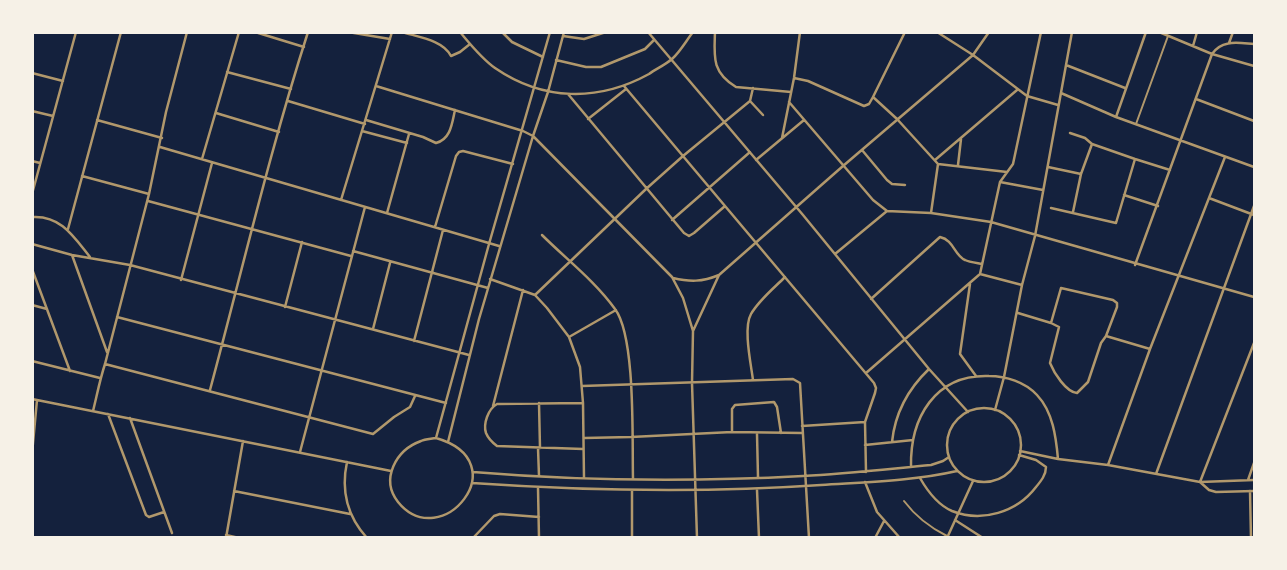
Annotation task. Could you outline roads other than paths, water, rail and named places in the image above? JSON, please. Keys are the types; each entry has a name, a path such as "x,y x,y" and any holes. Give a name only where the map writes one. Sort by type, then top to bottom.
{"street":[{"path":"32,194 76,32"},
{"path":"68,229 121,32"},
{"path":"93,411 100,378 148,200 166,112 187,32"},
{"path":"202,160 239,32"},
{"path":"255,32 304,47"},
{"path":"210,390 265,178 308,32"},
{"path":"348,32 390,38"},
{"path":"341,200 392,32"},
{"path":"402,32 433,42 448,50 451,56 470,44"},
{"path":"460,32 495,68 535,88 548,92 568,94 625,88"},
{"path":"502,32 512,42 544,57"},
{"path":"436,438 550,32"},
{"path":"448,442 490,279 548,92 563,34 584,39 606,32"},
{"path":"648,32 796,207 904,340 968,412"},
{"path":"588,119 625,88 672,60 693,32"},
{"path":"715,32 716,64 719,73 736,87 792,92"},
{"path":"782,138 792,92 800,32"},
{"path":"794,78 864,106 869,104 906,32"},
{"path":"937,32 973,55 1027,96 1058,104"},
{"path":"672,277 696,282 719,275 973,55 989,32"},
{"path":"866,373 980,274 1000,182 1013,164 1041,32"},
{"path":"995,410 1018,313 1022,285 1035,236 1072,32"},
{"path":"1116,117 1146,32"},
{"path":"1159,32 1212,54 1254,66"},
{"path":"1192,46 1197,32"},
{"path":"1229,43 1233,32"},
{"path":"1136,124 1168,36"},
{"path":"556,60 586,67 601,67 645,49 654,40"},
{"path":"1135,265 1212,54 1222,45 1229,43 1254,44"},
{"path":"1066,65 1126,88"},
{"path":"227,72 291,90"},
{"path":"32,73 63,81"},
{"path":"376,86 523,130 533,136 672,277 683,298 694,330 692,382 697,538"},
{"path":"625,88 786,277 866,373 876,388 865,422 866,472"},
{"path":"535,295 682,156 750,101 753,88"},
{"path":"935,160 1017,90"},
{"path":"1061,93 1116,117 1254,167"},
{"path":"568,94 684,233 689,236 694,233 725,206"},
{"path":"873,97 898,120 938,164 931,213"},
{"path":"1196,99 1254,121"},
{"path":"288,101 423,137 436,143 450,132 455,110"},
{"path":"750,101 763,115"},
{"path":"789,102 873,200 887,211 931,213 991,222 1135,265 1254,297"},
{"path":"32,111 53,116"},
{"path":"216,113 279,132"},
{"path":"97,120 162,138"},
{"path":"756,160 804,120"},
{"path":"362,131 408,143"},
{"path":"1070,133 1085,138 1092,144 1135,160 1170,170"},
{"path":"387,213 409,134"},
{"path":"958,165 961,139"},
{"path":"1073,212 1080,174 1092,144"},
{"path":"160,147 500,246"},
{"path":"862,150 887,180 892,184 905,186"},
{"path":"435,227 456,156 459,152 463,151 513,164"},
{"path":"672,220 750,152"},
{"path":"1108,465 1150,349 1225,156"},
{"path":"1051,208 1116,223 1135,160"},
{"path":"32,161 40,163"},
{"path":"180,280 212,163"},
{"path":"938,164 1007,172"},
{"path":"1047,167 1080,174"},
{"path":"82,176 149,194"},
{"path":"1000,182 1043,190"},
{"path":"1124,195 1158,206"},
{"path":"1210,198 1253,214"},
{"path":"148,200 352,256"},
{"path":"1156,474 1253,214 1254,206"},
{"path":"300,452 365,207"},
{"path":"835,254 887,211"},
{"path":"32,217 55,220 68,229 91,258"},
{"path":"414,341 442,230"},
{"path":"542,236 592,283 616,310 627,344 633,479"},
{"path":"871,299 940,237 948,240 966,261 982,264"},
{"path":"285,307 302,242"},
{"path":"32,244 130,265 180,280 469,355"},
{"path":"353,252 488,288"},
{"path":"72,254 108,354"},
{"path":"373,330 390,263"},
{"path":"32,268 70,371"},
{"path":"980,274 1022,285"},
{"path":"694,330 719,275"},
{"path":"753,380 748,323 751,314 786,277"},
{"path":"490,279 535,295 569,337 580,367 583,403 584,478"},
{"path":"971,282 960,354 976,376"},
{"path":"1018,313 1051,323 1059,328 1050,363 1059,378 1074,393 1077,393 1088,382 1101,343 1106,336 1117,307 1116,303 1113,300 1063,288 1060,290 1051,323"},
{"path":"523,290 493,406 489,411 485,426 486,433 497,446 502,447 584,449"},
{"path":"32,305 47,309"},
{"path":"569,337 616,310"},
{"path":"117,317 446,403"},
{"path":"1106,336 1150,349"},
{"path":"1200,482 1254,343"},
{"path":"32,361 100,378"},
{"path":"105,364 373,434 410,407 415,396"},
{"path":"892,442 899,410 917,380 929,368"},
{"path":"911,467 913,440 918,421 933,398 946,386 976,376 1004,377 1021,383 1037,396 1050,418 1057,441 1058,459"},
{"path":"582,386 793,378 798,380 800,383 809,538"},
{"path":"32,399 391,470"},
{"path":"32,454 37,400"},
{"path":"732,432 732,409 735,405 774,402 778,407 781,433"},
{"path":"493,406 505,403 583,403"},
{"path":"539,403 539,477"},
{"path":"977,409 995,410 1005,414 1018,430 1021,441 1019,455 1016,464 1002,478 983,482 973,481 957,471 948,457 948,434 956,421 968,412 977,409"},
{"path":"108,414 146,515 149,517 164,512"},
{"path":"130,418 172,533"},
{"path":"802,426 865,422"},
{"path":"584,438 732,432 757,434 803,433"},
{"path":"757,434 758,478"},
{"path":"436,438 448,442 458,447 465,455 473,472 469,492 454,510 438,516 424,518 411,514 395,498 391,487 391,470 407,448 421,441 436,438"},
{"path":"865,445 913,440"},
{"path":"239,538 226,536 243,441"},
{"path":"1020,451 1200,482 1254,480"},
{"path":"920,478 937,501 944,507 959,513 999,514 1030,495 1044,477 1046,467 1036,460 1019,455"},
{"path":"473,472 584,478 758,478 866,472 937,464 948,457"},
{"path":"347,462 345,491 350,514 367,538"},
{"path":"1248,480 1254,463"},
{"path":"472,483 538,488 695,492 757,490 920,478 957,471"},
{"path":"904,501 912,513 947,537 973,481"},
{"path":"865,482 876,512 900,538"},
{"path":"1200,482 1209,490 1216,492 1254,491"},
{"path":"538,488 539,538"},
{"path":"632,490 632,538"},
{"path":"757,490 759,538"},
{"path":"234,491 350,514"},
{"path":"1250,491 1253,522 1251,538"},
{"path":"473,538 494,516 500,514 539,517"},
{"path":"955,520 983,538"},
{"path":"875,538 884,521"},
{"path":"1069,538 1076,538"}]}
